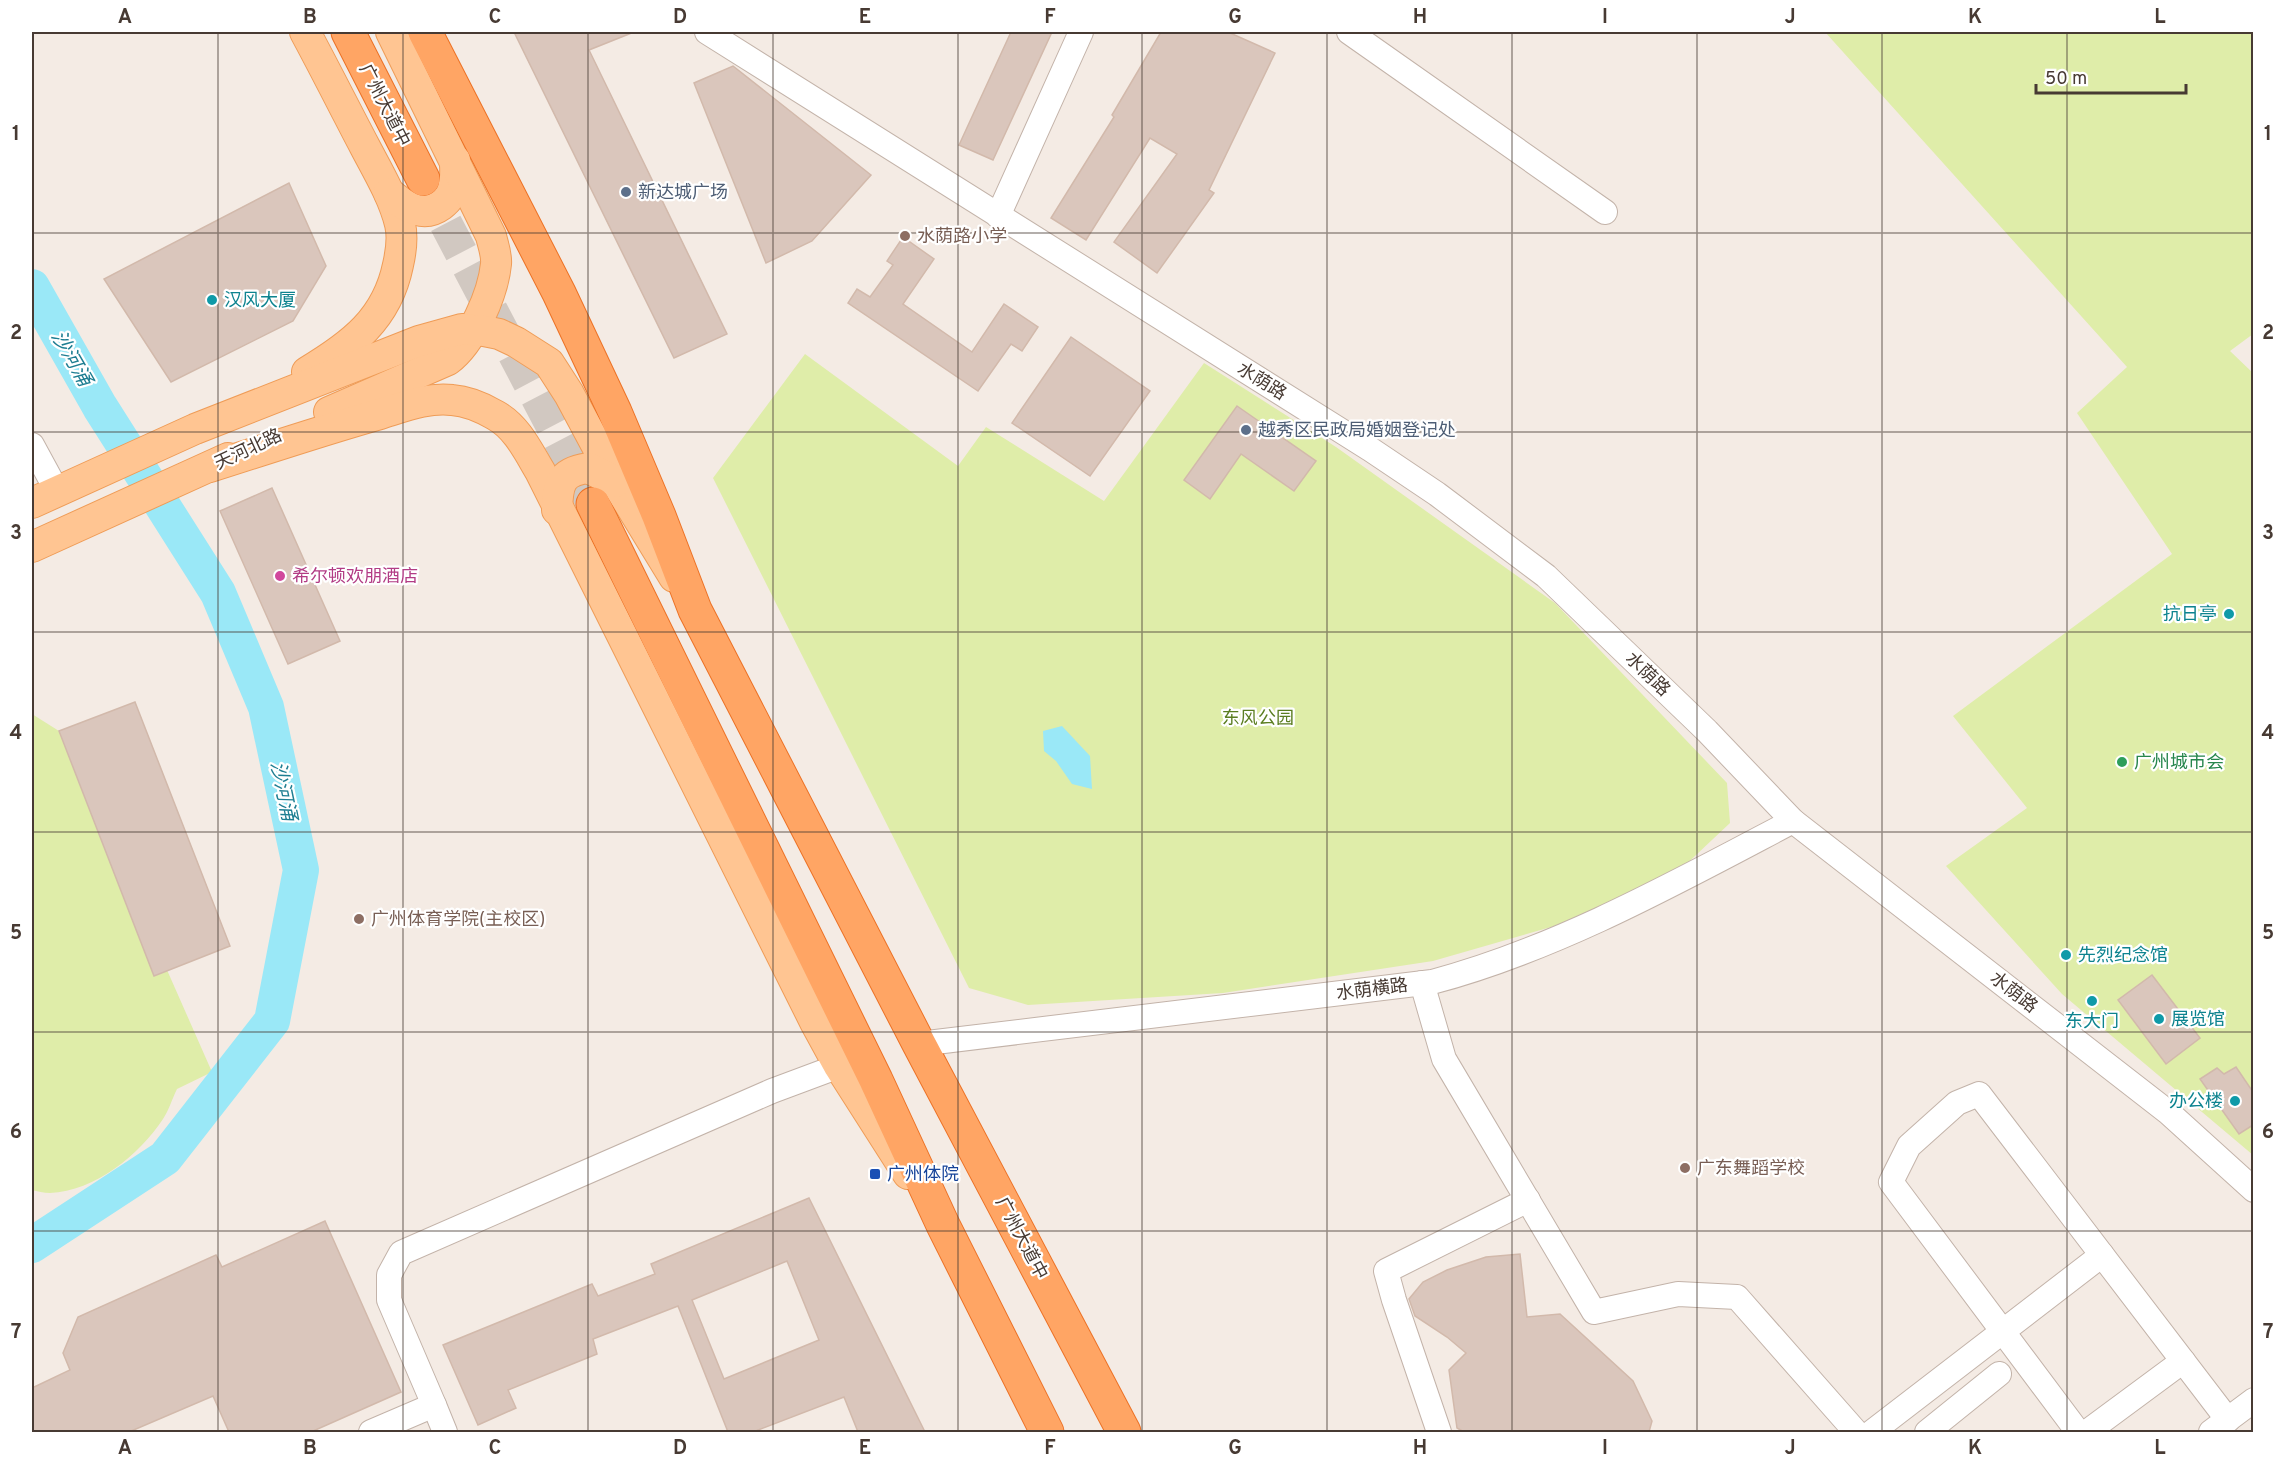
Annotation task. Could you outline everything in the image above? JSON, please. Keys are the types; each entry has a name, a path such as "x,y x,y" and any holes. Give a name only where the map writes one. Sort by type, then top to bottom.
{"highway":[{"name":"广州大道中","path":"348,32 423,178"},
{"name":"广州大道中","path":"425,32 554,283 610,401 647,487 695,610 919,1044 1124,1432"},
{"path":"605,493 943,1225 1047,1432"}],"main road":[{"path":"195,429 325,361 362,332 374,319 388,298 394,281 399,258 400,225 388,193 305,32"},
{"path":"391,32 491,236 496,261 489,294 465,335"},
{"path":"388,193 417,211 430,211 441,206 448,199 454,186 455,160"},
{"path":"465,335 499,334 533,351 549,363 569,394 605,493"},
{"name":"天河北路","path":"44,497 195,429 419,341 465,335"},
{"name":"天河北路","path":"32,547 276,435 447,360 465,335"},
{"path":"210,467 350,422 423,402 452,400 472,405 507,423 540,471 557,510 838,1066 943,1225"},
{"path":"557,510 560,482 567,475 588,468 605,493 656,550 695,610"}],"street":[{"name":"水荫路","path":"707,32 1370,449 1495,536 1546,576 1707,731 1793,821 2169,1113 2253,1190"},
{"path":"998,216 1081,32"},
{"path":"1348,32 1605,212"},
{"path":"32,444 44,497"},
{"name":"水荫横路","path":"919,1044 1422,983 1470,972 1560,936 1657,891 1793,821"},
{"path":"1422,983 1444,1059 1594,1312 1678,1294 1737,1297 1856,1432"},
{"path":"445,1432 388,1300 390,1275 401,1253 772,1091 838,1066"},
{"path":"2078,1432 1892,1182 1909,1146 1957,1103 1979,1094 2183,1361 2219,1426 2253,1400"},
{"path":"1439,1432 1386,1271 1528,1200"},
{"path":"1872,1432 2102,1255"},
{"path":"2087,1432 2183,1361"},
{"path":"1927,1432 1999,1374"},
{"path":"371,1432 434,1405"}],"green space":[{"path":"1825,32 2253,32 2253,334 2230,351 2254,374 2253,1155 2062,994 1946,866 2027,808 1953,716 2172,554 2077,413 2127,367"},
{"name":"东风公园","path":"805,354 958,466 986,427 1104,501 1204,363 1336,447 1555,603 1727,783 1730,823 1678,872 1572,921 1433,961 1223,993 1028,1005 969,988 713,478"},
{"path":"32,714 59,731 74,759 212,1072 177,1089 165,1116 129,1158 83,1186 50,1193 32,1190"}],"water":[{"path":"1062,726 1090,756 1092,789 1072,784 1056,761 1044,751 1043,731"}],"building":[{"name":"新达城广场","path":"514,32 634,32 589,50 727,334 674,358"},
{"path":"1011,32 1052,32 993,160 959,145"},
{"path":"1161,32 1228,32 1275,53 1209,190 1214,193 1157,273 1114,242 1177,154 1150,138 1086,240 1051,218 1114,117 1112,115"},
{"path":"733,66 871,175 812,241 766,263 694,83"},
{"name":"汉风大厦","path":"289,183 326,266 293,321 171,382 104,279"},
{"path":"903,237 934,259 903,304 972,352 1004,304 1038,327 1022,351 1011,344 978,391 848,303 857,289 870,297 893,265 887,261"},
{"path":"1071,337 1150,391 1090,476 1012,423"},
{"name":"越秀区民政局婚姻登记处","path":"1237,406 1316,461 1294,491 1241,454 1210,499 1184,480"},
{"name":"希尔顿欢朋酒店","path":"272,488 340,641 288,664 220,511"},
{"path":"135,702 230,946 154,976 59,731"},
{"name":"展览馆","path":"2152,975 2200,1038 2166,1064 2118,1000"},
{"name":"办公楼","path":"2236,1067 2253,1092 2253,1125 2239,1134 2200,1079 2217,1068 2224,1074"},
{"path":"809,1198 925,1432 858,1432 844,1397 753,1432 728,1432 678,1306 593,1339 597,1354 508,1390 516,1408 478,1425 443,1345 592,1284 598,1296 655,1274 651,1264","holes":["787,1261 819,1340 724,1379 692,1300"]},
{"path":"325,1221 401,1392 311,1432 229,1432 213,1396 129,1432 32,1432 32,1388 70,1370 63,1353 78,1317 216,1255 222,1267"},
{"path":"1520,1254 1527,1317 1560,1314 1633,1381 1652,1421 1649,1432 1464,1432 1457,1428 1449,1370 1466,1353 1415,1316 1409,1299 1423,1282 1447,1270 1486,1257"}],"waterway":[{"name":"沙河涌","path":"32,287 100,407 218,593 266,707 301,870 272,1021 165,1158 32,1245"}],"tunnel":[{"path":"423,180 593,504"}],"place":[{"name":"新达城广场","path":"626,192"},
{"name":"水荫路小学","path":"905,236"},
{"name":"汉风大厦","path":"212,300"},
{"name":"越秀区民政局婚姻登记处","path":"1246,430"},
{"name":"希尔顿欢朋酒店","path":"280,576"},
{"name":"抗日亭","path":"2229,614"},
{"name":"广州城市会","path":"2122,762"},
{"name":"广州体育学院(主校区)","path":"359,919"},
{"name":"先烈纪念馆","path":"2066,955"},
{"name":"东大门","path":"2092,1001"},
{"name":"展览馆","path":"2159,1019"},
{"name":"办公楼","path":"2235,1101"},
{"name":"广东舞蹈学校","path":"1685,1168"},
{"name":"广州体院","path":"875,1174"}]}
